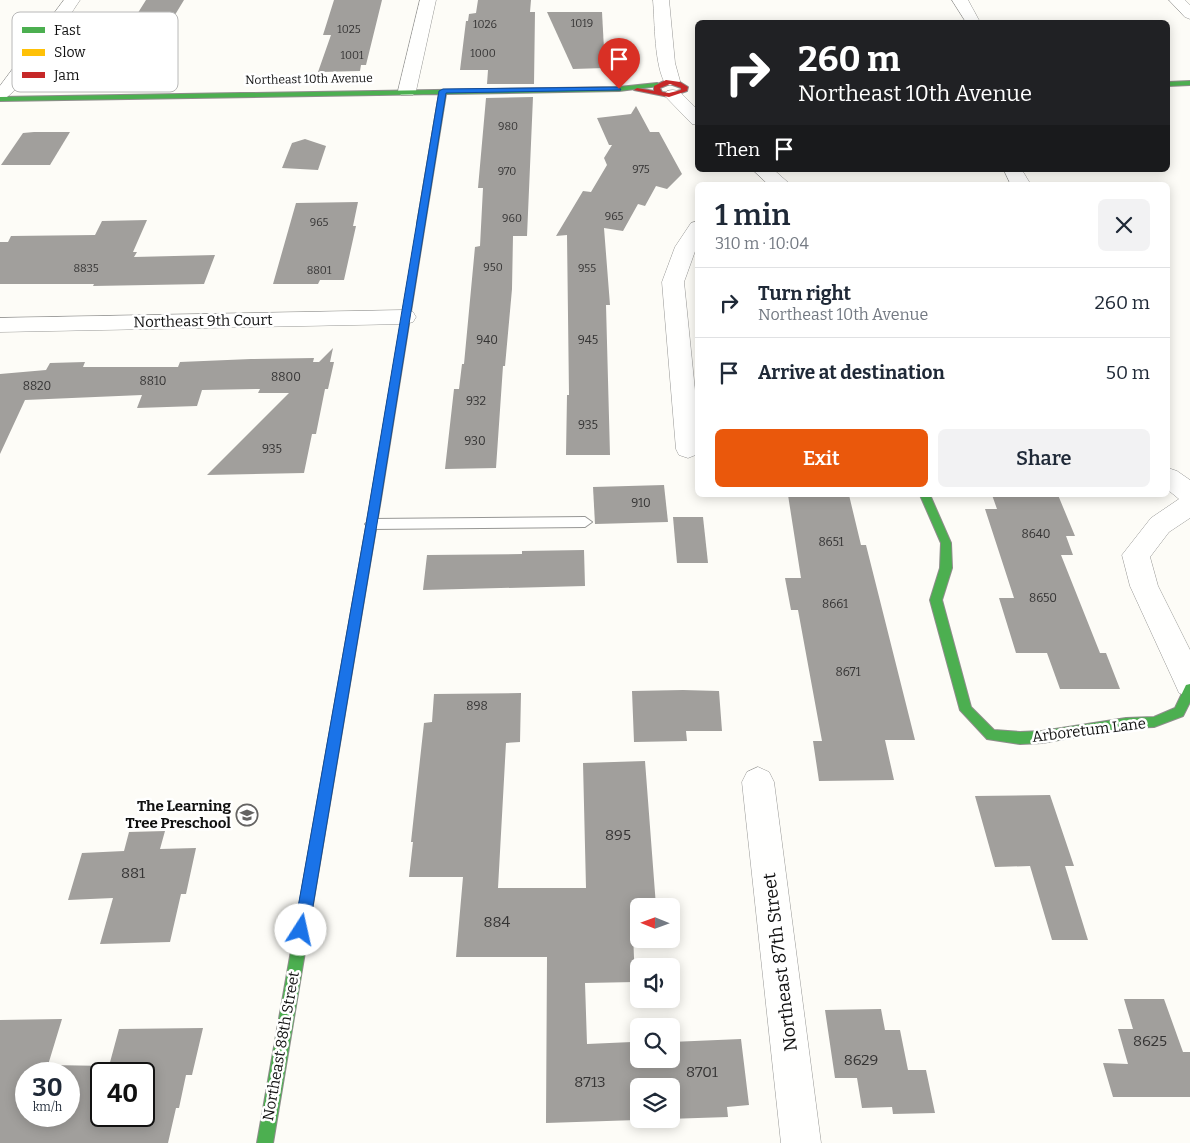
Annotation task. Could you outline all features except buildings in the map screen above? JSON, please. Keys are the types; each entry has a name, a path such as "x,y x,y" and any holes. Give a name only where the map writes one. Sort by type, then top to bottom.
{"street":[{"path":"63,12 72,0"},
{"path":"407,91 428,0"},
{"path":"661,0 670,89 695,117"},
{"path":"960,0 972,20"},
{"path":"1177,0 1190,14"},
{"path":"0,98 12,83"},
{"path":"1170,84 1190,83"},
{"name":"Northeast 10th Avenue","path":"670,89 695,85"},
{"name":"Northeast 10th Avenue","path":"0,98 619,89 670,89 695,93"},
{"name":"Northeast 88th Street","path":"264,1143 372,524 443,91"},
{"path":"765,172 778,182"},
{"path":"688,449 673,282 685,247 695,232"},
{"name":"Northeast 9th Court","path":"0,325 405,317"},
{"path":"1170,479 1190,494"},
{"name":"Arboretum Lane","path":"926,497 946,543 946,568 936,600 966,710 991,735 1042,738 1082,729 1126,723 1154,722 1179,712 1190,689"},
{"path":"1190,504 1160,525 1136,555 1138,573 1182,662 1190,684"},
{"name":"Northeast 87th Street","path":"758,782 801,1143"}],"lane":[{"path":"372,524 585,522"}],"traffic: fast":[{"path":"1170,84 1190,83"},
{"path":"0,99 619,89 657,85"},
{"path":"421,224 443,91"},
{"path":"926,497 946,543 946,568 936,600 966,710 991,735 1020,738 1042,737 1126,723 1154,722 1179,712 1190,689"},
{"path":"265,1143 376,499"}],"traffic: slow":[{"path":"376,499 421,224"}],"traffic: jam":[{"path":"637,90 669,95 684,91 685,87 678,83 666,82 656,87 659,93"}],"place":[{"name":"The Learning Tree Preschool","path":"247,815"}],"route":[{"path":"301,930 372,524 443,91 619,89"}]}
